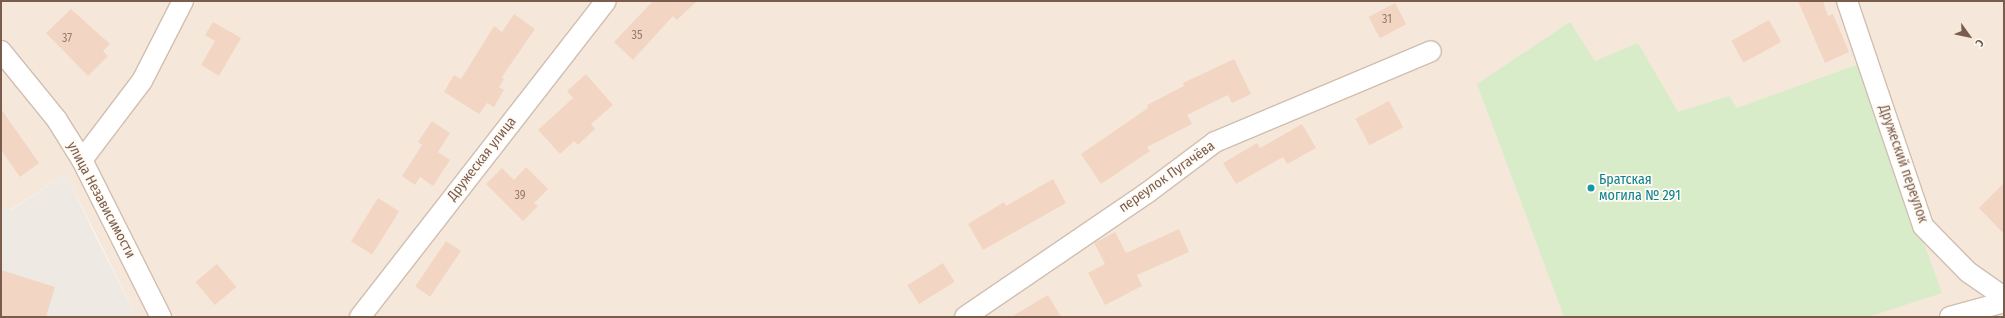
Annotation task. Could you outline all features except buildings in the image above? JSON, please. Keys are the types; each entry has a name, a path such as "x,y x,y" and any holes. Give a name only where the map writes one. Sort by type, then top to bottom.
{"street":[{"path":"82,160 142,81 183,1"},
{"name":"Дружеская улица","path":"360,317 606,1"},
{"name":"Дружеский переулок","path":"1847,1 1922,226 1968,272 2004,297"},
{"name":"улица Независимости","path":"1,51 57,120 82,160 161,317"},
{"name":"переулок Пугачёва","path":"964,317 1147,193 1215,142 1431,51"},
{"path":"1950,317 2004,302"}],"shaded area":[{"path":"1,1 2004,1 2004,317 137,317 66,174 10,210 1,205"},
{"path":"66,174 137,317 1,317 1,205 11,210"}],"green space":[{"path":"1570,22 1595,61 1638,43 1678,112 1729,96 1737,108 1859,64 1942,293 1868,317 1564,317 1477,84"}],"place":[{"name":"Братская могила № 291","path":"1591,188"}]}
